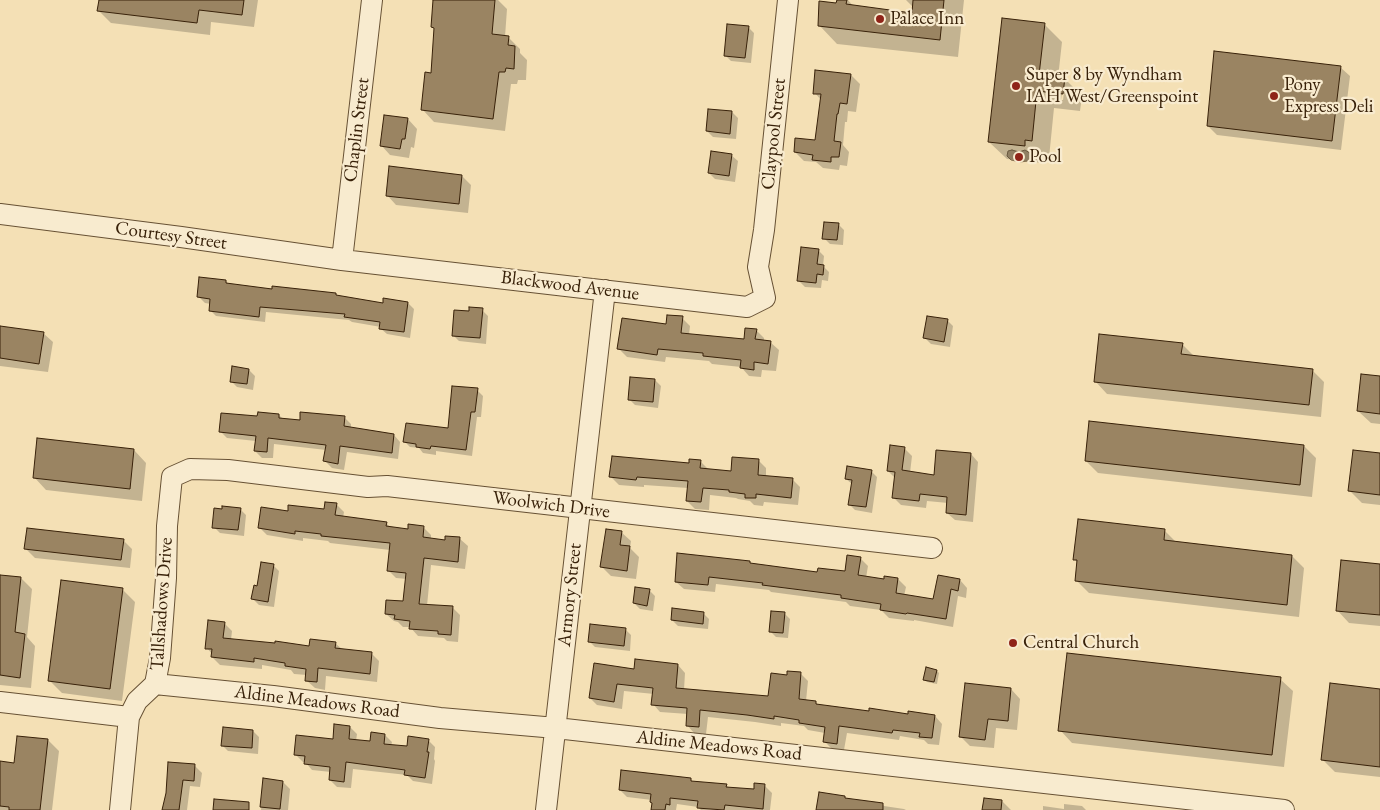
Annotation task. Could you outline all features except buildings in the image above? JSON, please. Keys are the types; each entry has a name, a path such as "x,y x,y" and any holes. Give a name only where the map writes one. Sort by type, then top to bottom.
{"street":[{"name":"Chaplin Street","path":"342,260 372,0"},
{"name":"Claypool Street","path":"758,267 764,230 788,0"},
{"name":"Courtesy Street","path":"0,214 342,260"},
{"name":"Blackwood Avenue","path":"342,260 747,307 765,298 758,267"},
{"name":"Armory Street","path":"546,810 605,290"},
{"name":"Woolwich Drive","path":"172,477 190,469 228,470 368,487 387,486 932,548"},
{"name":"Tallshadows Drive","path":"120,810 129,717 137,701 155,684 160,658 172,477"},
{"name":"Aldine Meadows Road","path":"155,684 273,696 440,718 556,728 1284,810"},
{"path":"0,702 129,717"}],"shaded area":[{"name":"Pool","path":"1025,150 1030,153 1031,158 1028,161 1020,162 1011,160 1007,156 1008,151 1019,152"}],"place":[{"name":"Palace Inn","path":"880,19"},
{"name":"Super 8 by Wyndham IAH West/Greenspoint","path":"1016,86"},
{"name":"Pony Express Deli","path":"1274,96"},
{"name":"Pool","path":"1019,157"},
{"name":"Central Church","path":"1013,643"}]}
